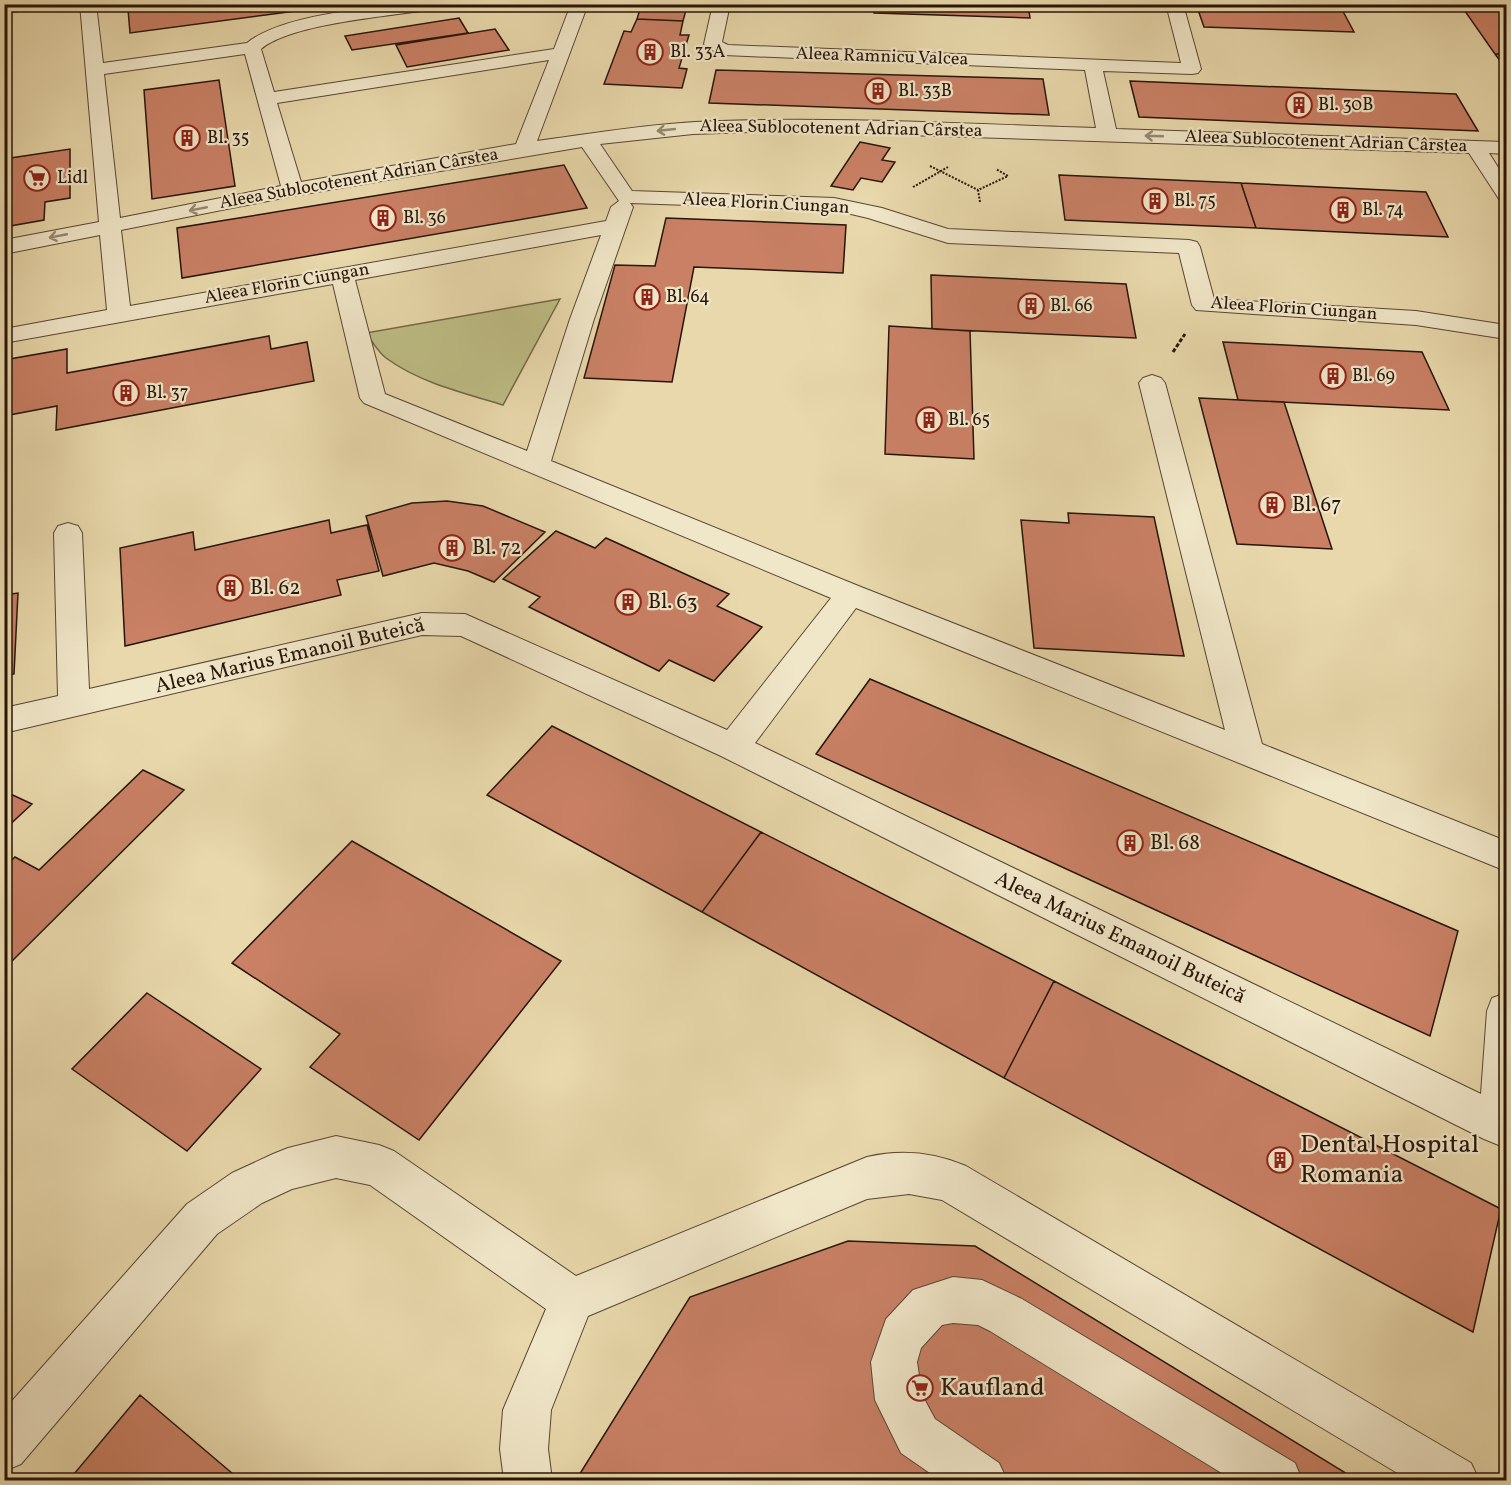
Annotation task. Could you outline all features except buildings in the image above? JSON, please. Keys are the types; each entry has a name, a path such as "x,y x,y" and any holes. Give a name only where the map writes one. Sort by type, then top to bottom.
{"street":[{"path":"4,8 34,4"},
{"path":"88,4 119,315"},
{"path":"95,70 252,48 265,37 300,25 435,4"},
{"path":"524,149 580,4"},
{"name":"Aleea Ramnicu Valcea","path":"722,4 712,44 724,50 1093,65"},
{"path":"1107,135 1093,65 1192,69 1174,4"},
{"path":"252,48 292,190"},
{"path":"267,99 561,53"},
{"name":"Aleea Sublocotenent Adrian Cârstea","path":"4,247 292,190 524,149 693,128 736,126 980,130 1506,148"},
{"path":"536,465 626,197 587,140"},
{"path":"1475,147 1506,195"},
{"name":"Aleea Florin Ciungan","path":"626,197 834,204 874,213 940,234 1189,247 1204,305 1416,318 1506,332"},
{"name":"Aleea Florin Ciungan","path":"4,336 615,226"},
{"path":"342,274 373,398 850,594 1506,856"},
{"path":"1152,383 1247,752"},
{"path":"68,533 74,705"},
{"path":"733,747 850,594"},
{"name":"Aleea Marius Emanoil Buteică","path":"4,721 422,624 465,624 733,747 1503,1126"},
{"path":"1503,1126 1506,1011"},
{"path":"4,1447 202,1219 247,1188 288,1168 336,1157 379,1166 572,1300"},
{"path":"528,1480 524,1449 527,1410 572,1300 867,1178 897,1171 923,1173 951,1181 1454,1480"},
{"path":"982,1480 918,1436 899,1400 894,1362 902,1335 929,1306 952,1300 982,1303 1006,1315 1278,1480"}],"path":[{"path":"977,157 980,130"},
{"path":"874,213 938,171 977,157"},
{"path":"977,157 1008,176 978,190 987,238"},
{"path":"1152,383 1204,305"}],"shaded area":[{"path":"560,299 503,405 428,381 399,367 383,356 366,333"}],"place":[{"name":"Bl. 33A","path":"650,52"},
{"name":"Bl. 33B","path":"878,91"},
{"name":"Bl. 30B","path":"1299,105"},
{"name":"Bl. 35","path":"187,138"},
{"name":"Lidl","path":"37,178"},
{"name":"Bl. 75","path":"1155,201"},
{"name":"Bl. 74","path":"1343,210"},
{"name":"Bl. 36","path":"383,218"},
{"name":"Bl. 64","path":"647,297"},
{"name":"Bl. 66","path":"1031,306"},
{"name":"Bl. 69","path":"1333,376"},
{"name":"Bl. 37","path":"126,393"},
{"name":"Bl. 65","path":"929,420"},
{"name":"Bl. 67","path":"1272,505"},
{"name":"Bl. 72","path":"452,548"},
{"name":"Bl. 62","path":"230,588"},
{"name":"Bl. 63","path":"628,602"},
{"name":"Bl. 68","path":"1130,843"},
{"name":"Dental Hospital Romania","path":"1280,1160"},
{"name":"Kaufland","path":"920,1388"}]}
